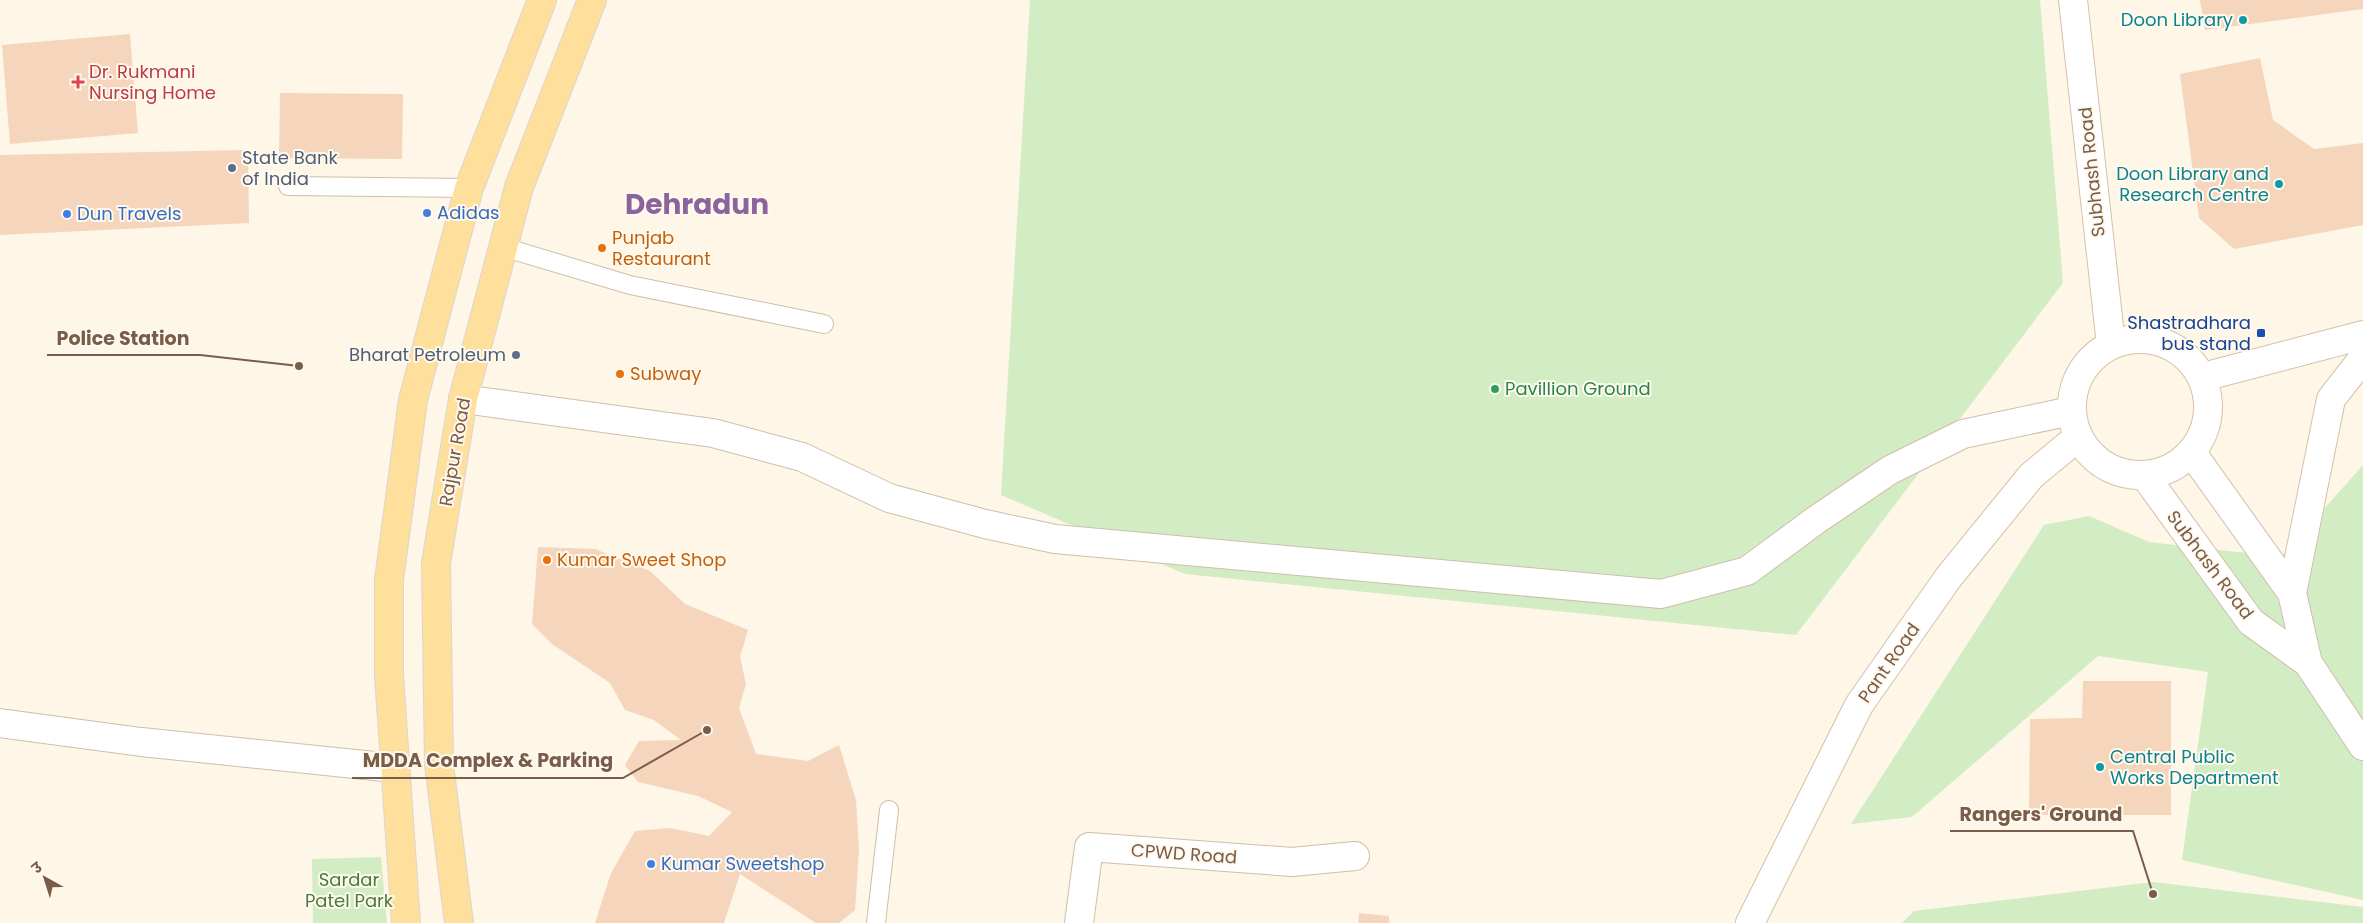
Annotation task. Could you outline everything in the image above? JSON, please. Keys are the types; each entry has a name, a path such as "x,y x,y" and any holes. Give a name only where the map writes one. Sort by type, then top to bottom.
{"main road":[{"path":"406,923 389,675 389,580 413,400 469,188 542,0"},
{"name":"Rajpur Road","path":"459,923 439,764 436,563 463,399 519,187 592,0"}],"street":[{"name":"Subhash Road","path":"2073,0 2110,345"},
{"path":"2203,377 2363,335"},
{"path":"2136,338 2163,342 2187,355 2203,377 2210,403 2206,430 2192,453 2170,470 2144,476 2117,473 2094,459 2078,437 2071,411 2075,384 2089,362 2110,345 2136,338"},
{"path":"2292,593 2331,398 2363,358"},
{"path":"463,399 713,433 802,456 889,498 985,524 1055,538 1661,594 1747,571 1816,520 1890,470 1963,434 2071,411"},
{"name":"Pant Road","path":"1750,923 1859,705 1948,578 2019,490 2031,476 2078,437"},
{"name":"Subhash Road","path":"2192,453 2292,593 2308,664"},
{"name":"Subhash Road","path":"2144,476 2251,622 2308,664 2363,746"},
{"path":"0,723 141,742 394,768"},
{"name":"CPWD Road","path":"1079,923 1089,848 1292,862 1355,856"}],"lane":[{"path":"288,186 469,188"},
{"path":"503,247 630,285 824,324"},
{"path":"876,923 889,810"}],"green space":[{"name":"Pavillion Ground","path":"1030,0 2040,0 2063,283 1796,635 1185,574 1001,495"},
{"path":"2363,465 2363,900 2182,860 2208,672 2098,656 1912,817 1851,824 2044,525 2089,516 2149,542 2281,557"},
{"name":"Sardar Patel Park","path":"381,857 387,923 313,923 312,859"},
{"path":"2153,882 2363,907 2363,923 1902,923 1914,911"}],"building":[{"name":"Doon Library","path":"2200,0 2363,0 2363,9 2205,30"},
{"path":"130,34 138,133 10,144 2,45"},
{"name":"Doon Library and Research Centre","path":"2260,58 2273,120 2314,149 2363,143 2363,225 2234,249 2199,218 2180,74"},
{"path":"280,93 403,94 402,159 279,158"},
{"path":"248,150 249,223 0,235 0,155"},
{"path":"538,547 595,549 650,571 685,604 748,630 740,657 746,684 739,708 756,754 808,761 839,745 856,800 859,850 855,910 839,923 816,923 740,874 724,923 595,923 611,873 635,831 670,828 709,836 732,812 698,796 638,782 625,765 639,741 681,740 654,720 625,710 610,683 552,644 532,624"},
{"name":"Central Public Works Department","path":"2083,681 2171,681 2171,815 2029,815 2030,719 2082,718"},
{"path":"1359,913 1389,916 1389,923 1358,923"}],"place":[{"name":"Doon Library","path":"2243,20"},
{"name":"Dr. Rukmani Nursing Home","path":"78,82"},
{"name":"State Bank of India","path":"232,168"},
{"name":"Doon Library and Research Centre","path":"2279,184"},
{"name":"Adidas","path":"427,213"},
{"name":"Dun Travels","path":"67,214"},
{"name":"Punjab Restaurant","path":"602,248"},
{"name":"Shastradhara bus stand","path":"2261,333"},
{"name":"Bharat Petroleum","path":"516,355"},
{"name":"Police Station","path":"299,366"},
{"name":"Subway","path":"620,374"},
{"name":"Pavillion Ground","path":"1495,389"},
{"name":"Kumar Sweet Shop","path":"547,560"},
{"name":"MDDA Complex & Parking","path":"707,730"},
{"name":"Central Public Works Department","path":"2100,767"},
{"name":"Kumar Sweetshop","path":"651,864"},
{"name":"Rangers' Ground","path":"2153,894"}],"district":[{"name":"Dehradun","path":"697,204"}]}
